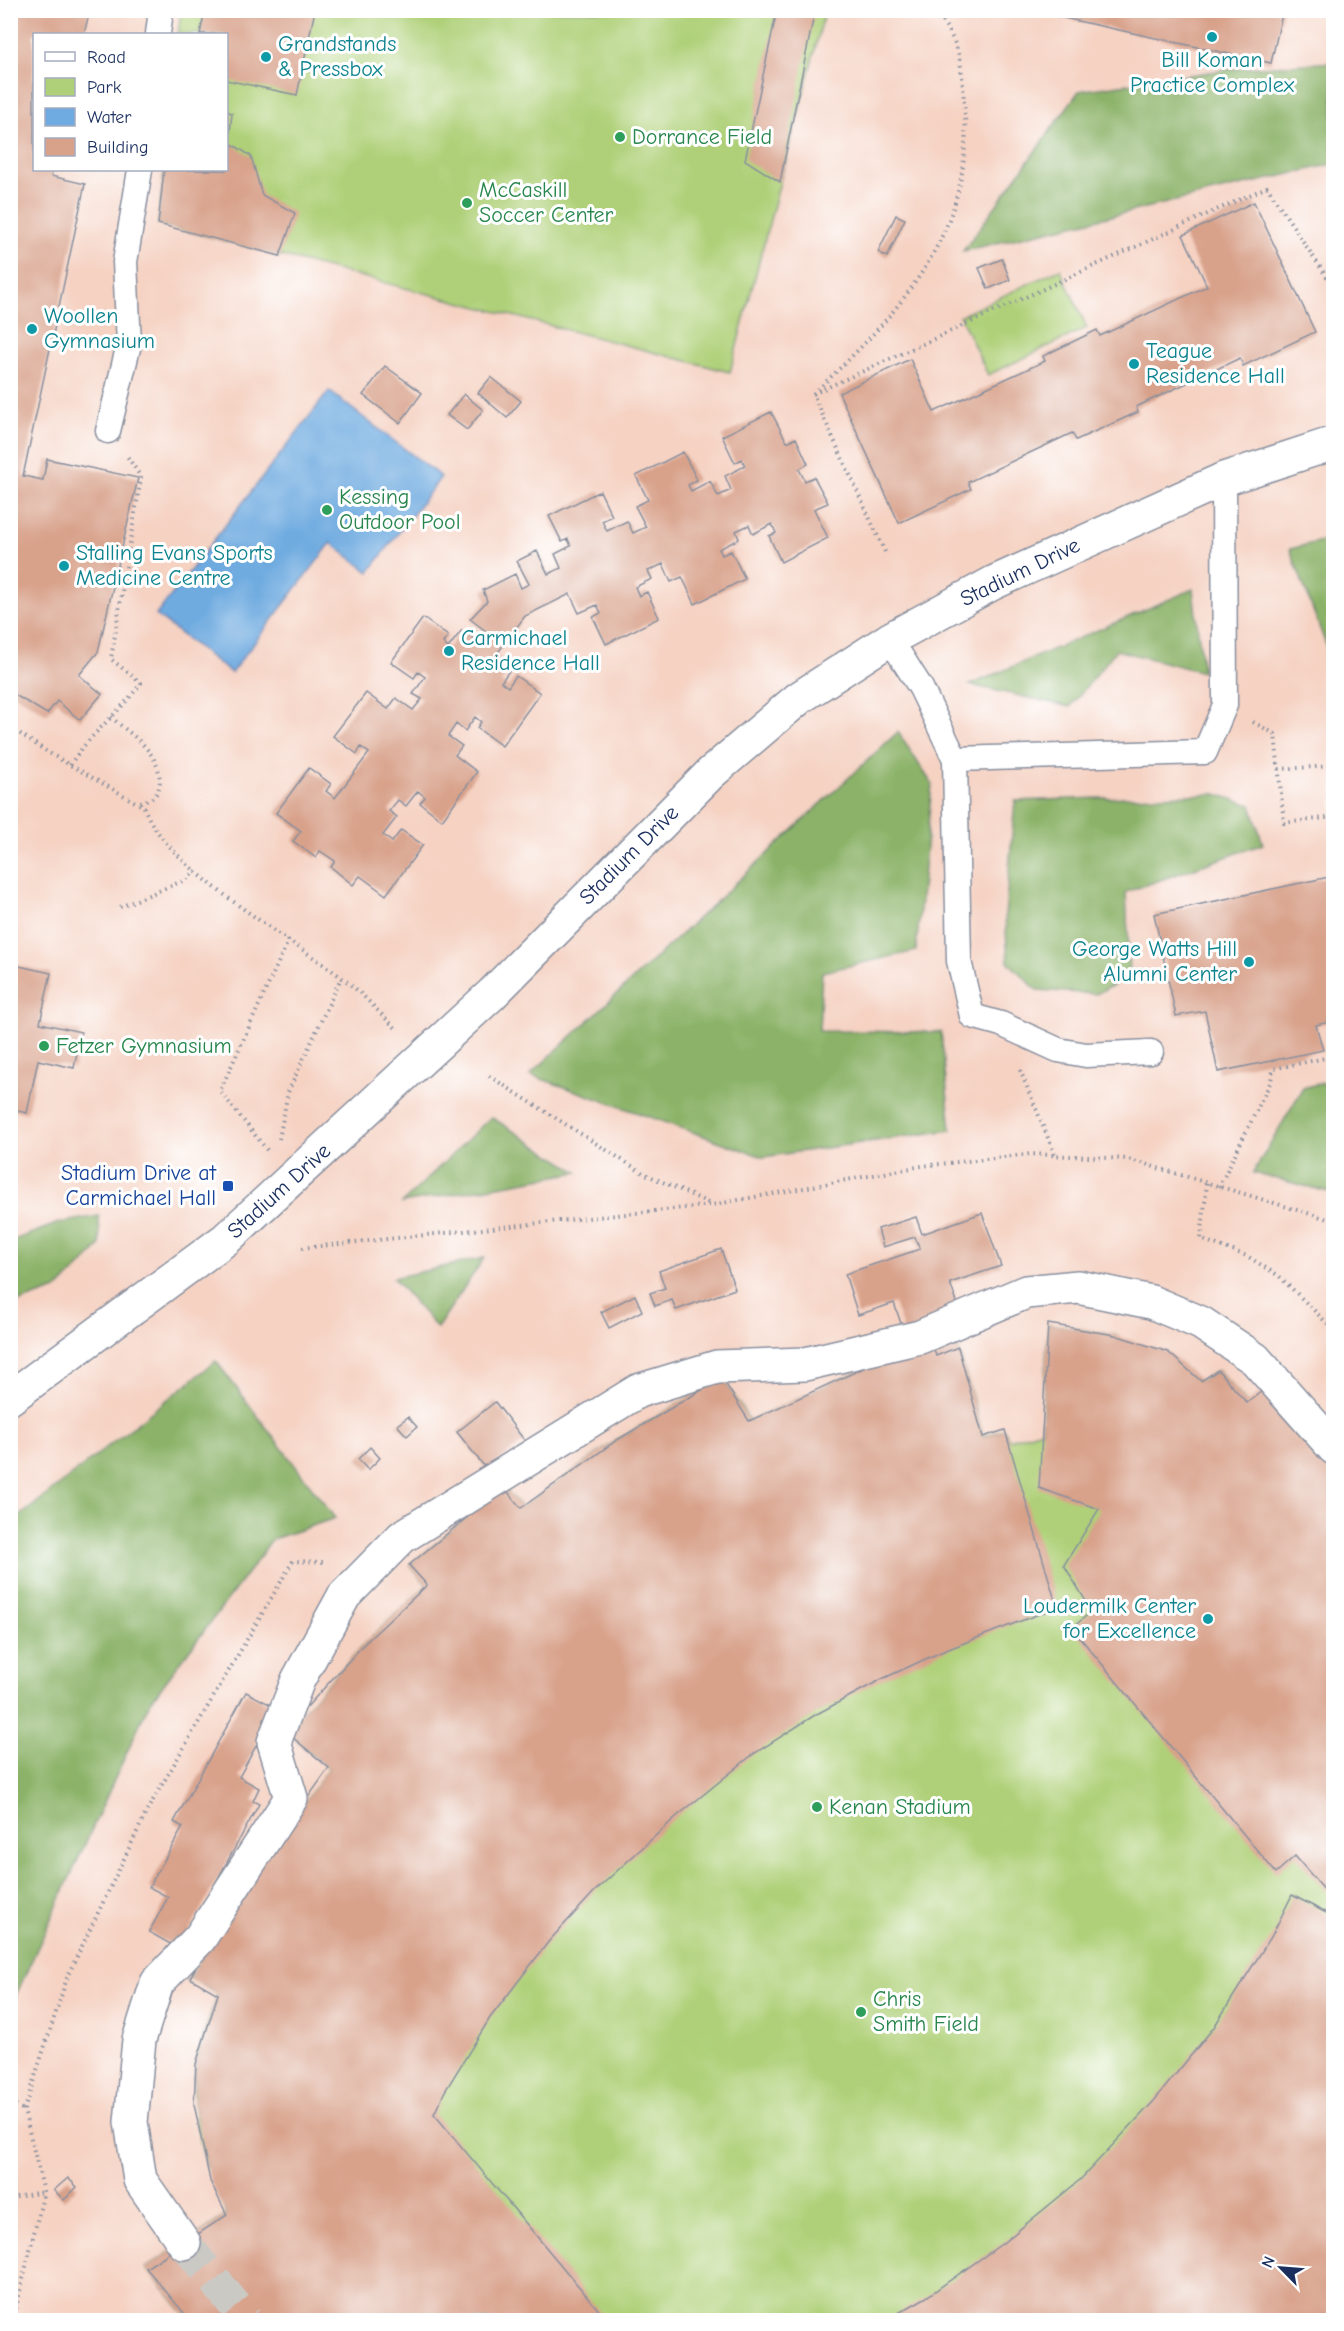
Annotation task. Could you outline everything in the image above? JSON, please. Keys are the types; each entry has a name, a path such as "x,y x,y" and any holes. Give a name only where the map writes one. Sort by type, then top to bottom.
{"street":[{"name":"Stadium Drive","path":"10,1398 226,1239 483,1003 711,773 799,698 890,639 993,583 1224,479 1334,443"},
{"path":"183,2243 140,2180 131,2122 139,2040 157,1983 200,1938 291,1798 274,1742 298,1680 344,1596 402,1536 638,1391 717,1367 805,1364 920,1337 1026,1292 1078,1287 1151,1302 1202,1323 1255,1359 1334,1448"}],"lane":[{"path":"158,33 161,10"},
{"path":"108,430 129,344 125,262 140,171"},
{"path":"955,759 1205,752 1225,705 1224,479"},
{"path":"890,639 921,688 955,759 959,962 972,1016 1000,1023 1036,1042 1077,1053 1151,1052"}],"path":[{"path":"813,394 891,316 935,253 958,195 967,129 962,82 957,51 937,11"},
{"path":"813,394 1267,187 1334,288"},
{"path":"813,394 885,552"},
{"path":"70,765 91,734 111,717 141,683 111,659 141,477 108,430"},
{"path":"1225,705 1275,734 1284,823 1334,817"},
{"path":"111,717 150,753 159,773 160,787 156,796 145,802 135,802"},
{"path":"10,728 144,807 148,820 161,840 196,870 341,978 399,1031"},
{"path":"1279,770 1334,766"},
{"path":"120,907 187,879 196,870"},
{"path":"267,1150 220,1091 289,939"},
{"path":"279,1140 288,1092 341,978"},
{"path":"1000,1023 1055,1155"},
{"path":"1219,1186 1271,1082 1273,1069 1325,1058 1334,1053"},
{"path":"489,1076 643,1173 712,1204"},
{"path":"302,1248 712,1204 922,1166 1031,1154 1128,1159 1334,1221"},
{"path":"1208,1183 1201,1239 1247,1256 1279,1276 1334,1330"},
{"path":"13,2320 44,2192 24,2109 68,1975 149,1807 292,1561 322,1562 344,1596"},
{"path":"10,2103 24,2109"},
{"path":"10,2198 44,2192"}],"shaded area":[{"path":"11,11 1333,11 1333,2320 11,2320"}],"green space":[{"name":"McCaskill Soccer Center","path":"181,11 825,11 730,372 158,224 164,171 228,171 228,33 178,33"},
{"path":"1333,62 1333,164 963,251 1079,91 1231,69"},
{"path":"1060,269 1087,328 988,375 960,316"},
{"path":"1333,538 1333,648 1328,650 1290,549"},
{"path":"1193,589 1203,672 1116,650 1070,707 970,685"},
{"path":"898,732 932,784 916,951 822,972 819,1031 941,1032 951,1130 763,1157 530,1075"},
{"path":"1216,794 1251,805 1263,844 1126,892 1130,977 1096,994 1037,990 1008,962 1005,915 1015,801"},
{"path":"1333,1080 1333,1193 1253,1173 1303,1088"},
{"path":"491,1117 578,1172 402,1203"},
{"path":"99,1216 100,1246 59,1288 11,1305 11,1241 59,1223"},
{"path":"484,1258 437,1328 393,1278"},
{"name":"Kenan Stadium","path":"1048,1324 1115,1335 1201,1381 1218,1370 1247,1403 1333,1467 1333,2320 190,2320 146,2268 227,2215 205,2161 194,2103 196,2064 218,1994 190,1978 232,1904 329,1768 285,1731 365,1643 427,1585 409,1565 504,1487 521,1508 617,1440 722,1378 750,1421 881,1360 932,1342 937,1355 958,1347 983,1436 1005,1430 1009,1440 1042,1430"},
{"path":"216,1361 335,1518 273,1539 149,1704 11,2006 11,1523"}],"water":[{"name":"Kessing Outdoor Pool","path":"329,391 441,477 369,572 331,543 231,673 156,615"}],"building":[{"path":"10,10 90,10 84,33 33,33 33,171 53,171 51,176 85,184 23,476 43,480 47,459 138,478 98,652 79,675 102,694 80,720 57,701 47,714 10,692"},
{"name":"Grandstands & Pressbox","path":"205,10 315,10 297,95 228,80 228,33 200,33"},
{"path":"777,10 815,10 780,182 745,160"},
{"name":"Bill Koman Practice Complex","path":"1027,10 1283,10 1271,63"},
{"path":"228,112 232,113 229,142 251,156 262,195 295,213 280,256 158,224 164,171 228,171"},
{"name":"Teague Residence Hall","path":"1254,202 1315,332 1243,366 1240,358 1136,407 1138,412 1076,440 1072,433 968,482 971,489 899,523 839,393 910,359 934,412 1045,361 1043,356 1097,330 1100,336 1207,286 1183,235"},
{"path":"896,215 905,219 887,257 878,252"},
{"path":"1002,259 1010,280 988,289 979,268"},
{"path":"385,366 422,393 400,423 363,395"},
{"path":"491,377 521,401 507,418 478,393"},
{"path":"464,394 483,410 467,430 447,415"},
{"name":"Carmichael Residence Hall","path":"771,412 787,442 796,438 808,464 799,469 805,481 814,477 828,503 814,509 828,538 781,562 769,536 776,533 772,524 753,534 749,525 736,531 739,539 719,549 722,555 731,551 745,579 695,604 682,577 671,582 663,564 648,571 652,579 635,587 639,596 647,592 659,618 606,644 593,617 601,613 597,605 579,613 570,594 525,616 496,655 512,667 501,682 508,687 516,676 540,693 502,746 477,728 481,722 475,717 465,731 456,724 448,736 462,746 455,755 477,772 442,820 420,803 425,797 418,791 406,806 398,800 389,811 397,817 383,835 392,842 401,830 423,845 386,895 360,876 353,885 331,867 335,861 320,851 316,858 293,841 301,831 276,813 309,768 331,784 326,791 335,798 369,753 361,747 357,754 333,736 366,693 388,709 396,698 413,710 422,699 413,694 425,677 418,672 414,678 391,662 423,618 448,636 443,643 448,648 462,630 479,642 487,632 470,619 487,601 483,590 515,574 521,588 529,584 517,561 537,551 548,574 561,568 555,554 571,546 568,539 562,542 549,516 600,491 612,516 602,521 607,531 627,521 633,533 646,527 635,506 648,500 636,476 683,452 697,480 688,485 691,491 710,481 718,496 731,490 725,476 745,466 742,459 735,463 722,436"},
{"name":"George Watts Hill Alumni Center","path":"1334,876 1334,1021 1316,1025 1323,1050 1218,1072 1205,1011 1176,1016 1154,914"},
{"name":"Fetzer Gymnasium","path":"10,964 51,973 40,1023 81,1032 74,1068 38,1060 27,1113 10,1109"},
{"path":"982,1213 1001,1266 950,1283 962,1316 905,1335 894,1303 858,1315 845,1274 920,1249 915,1237 883,1247 878,1229 916,1217 922,1234"},
{"path":"721,1249 735,1289 676,1310 672,1300 655,1306 650,1293 665,1288 659,1271"},
{"path":"635,1295 642,1311 609,1328 601,1312"},
{"name":"Loudermilk Center for Excellence","path":"1048,1324 1115,1335 1168,1352 1201,1381 1218,1370 1247,1403 1268,1386 1334,1467 1334,1906 1327,1893 1295,1856 1276,1873 1072,1628 1092,1611 1064,1565 1099,1509 1039,1488"},
{"path":"932,1342 936,1356 958,1347 983,1437 1005,1430 1057,1607 941,1652 882,1679 815,1715 752,1755 676,1817 595,1891 549,1941 490,2018 445,2091 434,2114 607,2320 190,2320 146,2268 227,2215 210,2181 194,2104 196,2064 218,1994 190,1978 232,1904 329,1768 285,1731 365,1643 427,1585 409,1565 504,1487 521,1508 617,1440 722,1378 749,1421 881,1360"},
{"path":"495,1402 525,1441 487,1470 457,1432"},
{"path":"408,1417 417,1427 407,1436 397,1425"},
{"path":"370,1447 380,1458 368,1470 358,1459"},
{"path":"246,1692 277,1708 239,1777 259,1788 253,1801 259,1804 179,1949 149,1932 168,1897 149,1887 183,1827 174,1822"},
{"path":"1292,1895 1334,1917 1334,2320 886,2320 925,2298 1003,2243 1081,2179 1154,2101 1214,2027 1271,1937"},
{"path":"68,2178 77,2187 64,2200 54,2190"}],"tunnel":[{"path":"184,2243 247,2320"}],"place":[{"name":"Bill Koman Practice Complex","path":"1212,37"},
{"name":"Grandstands & Pressbox","path":"266,57"},
{"name":"Dorrance Field","path":"620,137"},
{"name":"McCaskill Soccer Center","path":"467,203"},
{"name":"Woollen Gymnasium","path":"32,329"},
{"name":"Teague Residence Hall","path":"1134,364"},
{"name":"Kessing Outdoor Pool","path":"327,510"},
{"name":"Stalling Evans Sports Medicine Centre","path":"64,566"},
{"name":"Carmichael Residence Hall","path":"449,651"},
{"name":"George Watts Hill Alumni Center","path":"1249,962"},
{"name":"Fetzer Gymnasium","path":"44,1046"},
{"name":"Stadium Drive at Carmichael Hall","path":"228,1186"},
{"name":"Loudermilk Center for Excellence","path":"1208,1619"},
{"name":"Kenan Stadium","path":"817,1807"},
{"name":"Chris Smith Field","path":"861,2012"}]}
